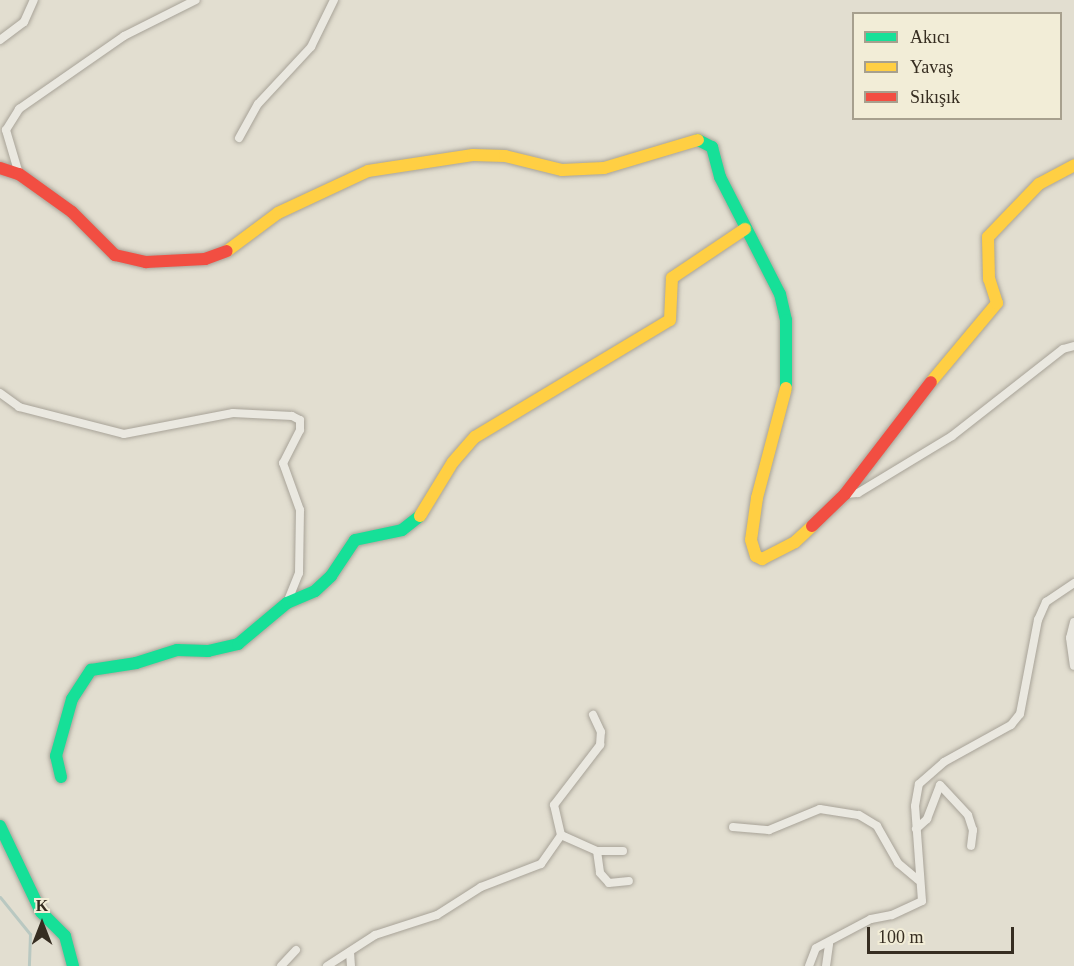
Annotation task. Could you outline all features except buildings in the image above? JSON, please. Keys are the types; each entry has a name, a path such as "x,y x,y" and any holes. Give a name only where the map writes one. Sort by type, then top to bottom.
{"street":[{"path":"0,40 24,22 34,0"},
{"path":"18,174 6,130 19,109 124,36 196,0"},
{"path":"239,138 258,104 311,47 334,0"},
{"path":"0,168 18,174 72,212 116,255 146,262 205,259 224,253 278,213 314,200 351,176 368,171 473,154 505,156 562,170 604,168 640,160 695,138 712,147 720,177 780,294 786,320 786,397 758,498 751,540 756,556 762,559 795,542 845,494 997,303 989,279 988,237 1040,184 1074,165"},
{"path":"61,777 56,756 69,710 91,670 136,663 177,650 208,651 238,644 287,603 315,591 331,576 355,540 402,530 416,522 453,462 475,437 504,423 670,320 672,278 745,229"},
{"path":"845,494 858,493 952,436 1063,349 1074,346"},
{"path":"0,393 19,407 124,434 233,413 292,416 300,420 300,430 283,463 300,510 299,573 287,603"},
{"path":"809,966 816,948 829,944 871,919 892,915 922,902 918,880 915,806 919,784 926,776 1011,725 1020,714 1038,620 1046,602 1074,583"},
{"path":"1074,621 1070,638 1074,666"},
{"path":"327,966 375,934 437,915 481,887 541,864 561,835 554,805 600,745 601,732 593,715"},
{"path":"916,829 927,819 940,785 948,789 968,814 973,830 971,846"},
{"path":"733,827 769,830 820,809 859,814 876,826 898,863 918,880"},
{"path":"0,826 41,912 65,936 73,966"},
{"path":"561,835 597,851 623,851"},
{"path":"597,851 600,873 609,883 629,881"},
{"path":"826,966 829,944"},
{"path":"281,966 296,950"},
{"path":"350,952 351,966"}],"waterway":[{"path":"0,897 30,934 29,966"}],"traffic: fast":[{"path":"698,140 712,147 720,177 780,294 786,320 786,388"},
{"path":"61,777 56,756 72,699 91,670 136,663 177,650 208,651 238,644 287,603 315,591 331,576 355,540 402,530 420,516"},
{"path":"0,826 41,912 65,936 73,966"}],"traffic: slow":[{"path":"227,251 278,213 368,171 473,155 505,156 562,170 604,168 698,140"},
{"path":"931,382 997,303 989,279 988,237 1039,184 1074,165"},
{"path":"420,516 453,462 475,437 670,320 672,278 745,229"},
{"path":"786,388 757,498 751,540 756,556 762,559 795,542 812,526"}],"traffic: jam":[{"path":"0,168 19,174 72,212 115,255 146,262 205,259 227,251"},
{"path":"812,526 845,494 931,382"}]}
